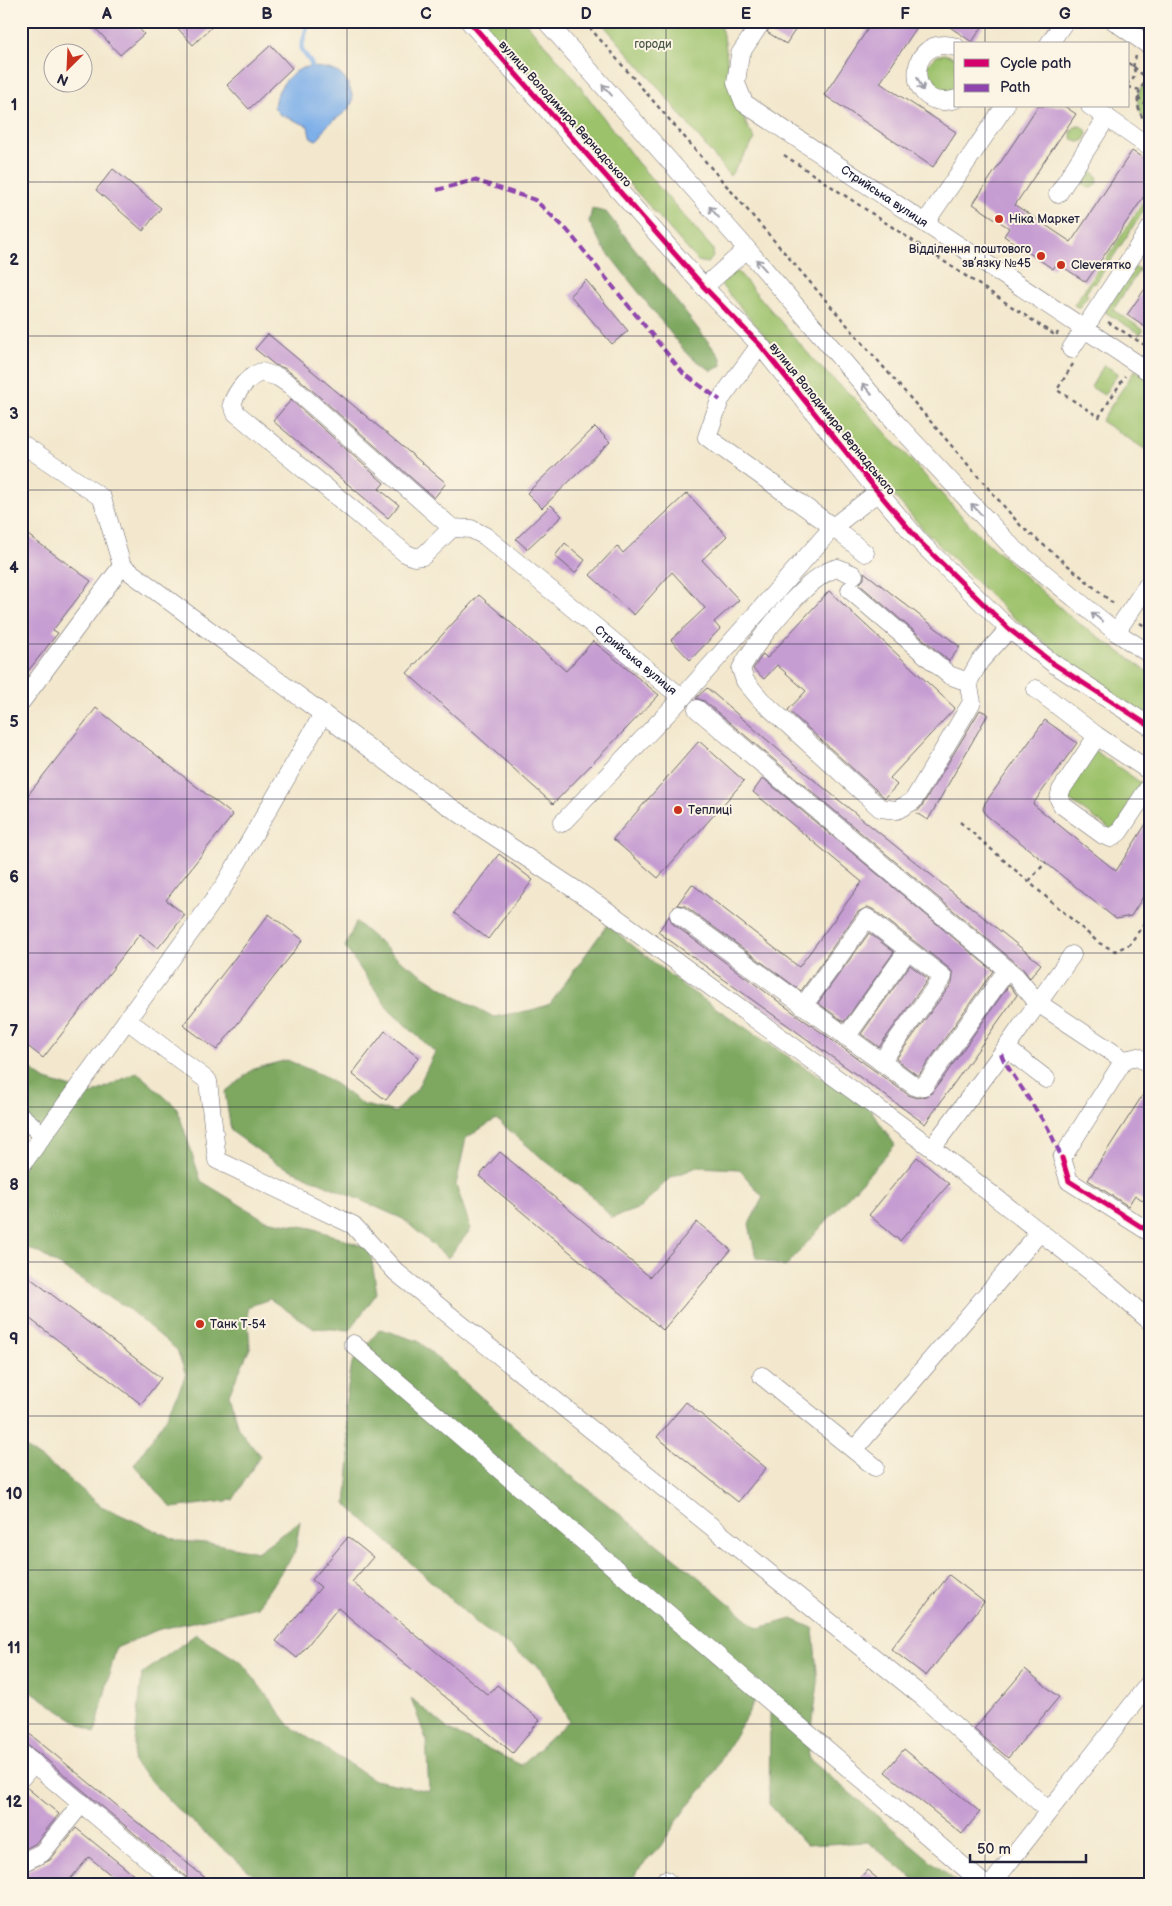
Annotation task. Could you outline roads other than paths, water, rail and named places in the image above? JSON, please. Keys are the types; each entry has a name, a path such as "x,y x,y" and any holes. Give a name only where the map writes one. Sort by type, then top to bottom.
{"street":[{"name":"вулиця Володимира Вернадського","path":"469,21 704,287 760,345 921,543 1009,628 1054,664 1151,727"},
{"path":"546,21 896,423 1012,547 1116,632 1151,656"},
{"name":"Стрийська вулиця","path":"762,21 740,54 736,83 744,103 1151,373"},
{"path":"1050,42 1065,21"},
{"path":"1114,21 1151,47"},
{"path":"954,47 941,45 926,51 921,57 916,72 920,86 930,98 946,101 954,99"},
{"path":"925,223 1004,108"},
{"path":"1093,108 1151,148"},
{"path":"1058,194 1107,118"},
{"path":"1075,353 1084,329 1151,227"},
{"path":"704,287 746,249"},
{"path":"760,345 720,400 707,438 833,527 865,553"},
{"path":"261,372 290,385 452,528 424,556 414,557 405,553 236,413 232,404 235,395 252,376 261,372"},
{"path":"21,443 102,498 122,566 432,795 603,908 932,1148 1112,1288 1151,1322"},
{"name":"Стрийська вулиця","path":"452,528 471,529 485,536 682,698 833,527 878,492"},
{"path":"21,702 122,566"},
{"path":"968,682 949,675 838,568 823,574 798,596 755,644 741,669 745,681 761,700 880,808 897,810 913,801 972,702 968,682 980,661 1009,628"},
{"path":"1116,632 1151,580"},
{"path":"1036,689 1097,736 1151,772"},
{"path":"562,823 682,698"},
{"path":"697,709 1007,970 1038,1003 1124,1060"},
{"path":"21,1166 224,886 323,714"},
{"path":"1097,736 1061,790 1059,799 1062,805 1103,835 1111,838 1119,832 1151,784"},
{"path":"679,915 916,1087 924,1086 1007,970"},
{"path":"803,1006 867,918 943,977 881,1062"},
{"path":"846,1037 908,950"},
{"path":"932,1148 1072,955"},
{"path":"127,1020 208,1081 217,1160 353,1225 396,1272 924,1698 1049,1811"},
{"path":"1006,1048 1046,1079"},
{"path":"1151,1065 1138,1057 1124,1060 1062,1158 1069,1182 1151,1233"},
{"path":"21,1116 43,1135"},
{"path":"854,1450 1040,1232"},
{"path":"353,1344 985,1885"},
{"path":"762,1376 875,1467"},
{"path":"991,1885 1151,1681"},
{"path":"21,1778 27,1758 179,1885"},
{"path":"21,1863 42,1853 82,1803"}],"water":[{"path":"307,67 325,68 338,73 348,83 353,100 348,109 326,127 316,140 310,137 308,126 279,114 274,107 277,94 284,82 295,72"}],"waterway":[{"path":"305,21 307,27 301,49 312,67"}],"place":[{"name":"Ніка Маркет","path":"999,219"},
{"name":"Відділення поштового зв’язку №45","path":"1041,256"},
{"name":"Cleverятко","path":"1061,265"},
{"name":"Теплиці","path":"678,810"},
{"name":"Танк Т-54","path":"200,1324"}],"park label":[{"name":"городи","path":"653,44"}]}
